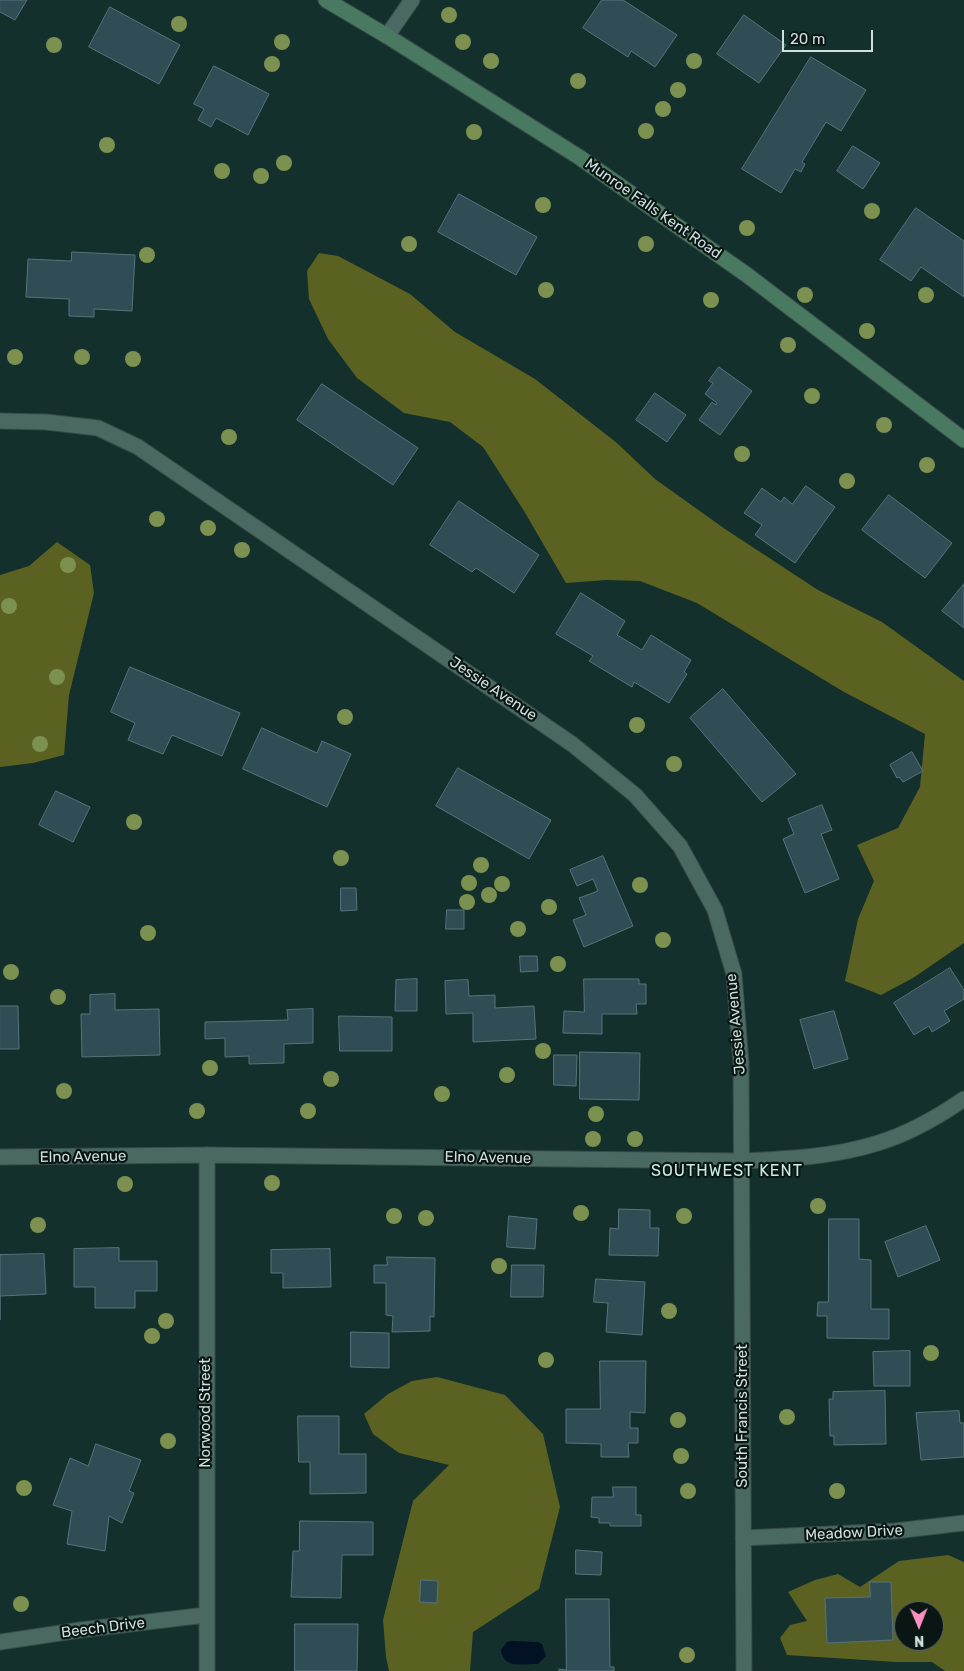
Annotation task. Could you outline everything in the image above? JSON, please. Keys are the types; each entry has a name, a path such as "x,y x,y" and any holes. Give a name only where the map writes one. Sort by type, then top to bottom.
{"street":[{"name":"Munroe Falls Kent Road","path":"326,0 387,36 579,157 754,281 964,440"},
{"path":"387,36 412,0"},
{"name":"Jessie Avenue","path":"0,421 46,422 98,428 138,447 566,740 635,795 680,846 715,910 734,974 741,1063 741,1161"},
{"name":"Elno Avenue","path":"0,1157 207,1155 741,1161 786,1159 833,1154 879,1143 919,1126 964,1099"},
{"name":"Norwood Street","path":"207,1155 207,1671"},
{"name":"South Francis Street","path":"741,1161 744,1671"},
{"name":"Meadow Drive","path":"743,1538 894,1531 964,1523"},
{"name":"Beech Drive","path":"0,1642 80,1630 206,1615"}],"green space":[{"path":"319,253 338,256 410,294 455,332 535,379 617,443 655,479 725,529 818,590 882,622 964,681 964,943 913,978 881,995 845,981 858,919 874,881 857,845 898,828 920,787 925,734 844,692 697,603 640,581 606,580 566,583 524,511 483,447 450,422 404,413 357,378 328,339 309,299 307,271"},
{"path":"57,542 90,565 94,593 69,695 64,755 33,763 0,767 0,575 29,566"},
{"path":"437,1377 505,1395 543,1434 560,1507 539,1589 473,1632 470,1671 389,1671 383,1620 413,1501 449,1465 399,1453 373,1434 364,1414 388,1394 412,1381"},
{"path":"948,1555 964,1562 964,1671 945,1671 932,1662 896,1662 787,1655 780,1638 790,1625 807,1621 788,1592 815,1580 838,1574 860,1587 899,1561"}],"water":[{"path":"507,1642 538,1642 542,1644 546,1656 538,1664 520,1665 510,1663 503,1656 501,1650"}],"building":[{"path":"0,0 27,0 15,20 0,12"},
{"path":"602,0 623,0 677,35 655,67 631,51 628,57 583,28"},
{"path":"110,7 180,45 159,84 89,47"},
{"path":"744,15 786,45 759,83 717,54"},
{"path":"811,57 866,90 841,131 826,122 802,162 805,164 801,172 795,169 781,193 742,169"},
{"path":"214,66 269,94 248,135 216,118 211,127 198,120 204,109 194,104"},
{"path":"853,146 880,163 863,189 837,171"},
{"path":"459,194 537,237 516,275 438,232"},
{"path":"916,208 964,241 964,297 921,267 911,281 880,260"},
{"path":"72,252 135,255 132,311 94,309 94,317 69,316 69,299 26,297 28,259 71,261"},
{"path":"719,367 752,391 720,435 699,420 712,402 716,405 717,403 705,394 713,383 709,381"},
{"path":"322,384 418,448 393,485 297,420"},
{"path":"655,393 686,415 667,442 636,420"},
{"path":"806,486 835,507 795,563 755,535 762,525 744,513 762,488 781,502 784,497 792,504"},
{"path":"889,495 952,543 925,578 862,530"},
{"path":"459,501 539,555 514,593 476,568 472,572 430,545"},
{"path":"964,584 964,628 942,611"},
{"path":"581,593 625,621 617,635 642,650 651,635 691,660 684,672 687,674 669,703 634,682 632,687 589,661 593,656 556,634"},
{"path":"130,667 240,713 222,756 172,735 163,754 128,740 135,723 111,712"},
{"path":"723,689 796,774 762,802 690,718"},
{"path":"262,728 317,753 322,741 351,754 327,807 243,769"},
{"path":"912,752 923,771 903,782 899,777 897,778 890,765"},
{"path":"458,768 551,820 529,859 436,806"},
{"path":"56,791 90,807 73,842 39,825"},
{"path":"822,805 832,830 821,834 839,879 805,893 783,839 794,834 788,819"},
{"path":"603,856 633,926 584,947 573,920 586,915 579,898 598,891 593,879 577,886 570,870"},
{"path":"341,888 356,888 357,910 341,911"},
{"path":"447,910 464,910 464,929 446,929"},
{"path":"520,956 537,956 538,971 521,972"},
{"path":"950,968 964,990 964,999 944,1011 950,1021 932,1032 929,1026 914,1035 894,1003"},
{"path":"417,979 417,1011 395,1011 396,980"},
{"path":"584,979 639,979 639,984 646,984 646,1004 636,1004 637,1014 602,1014 602,1034 563,1033 564,1011 584,1012"},
{"path":"468,980 469,996 495,995 495,1008 534,1006 536,1039 473,1042 473,1013 446,1014 445,981"},
{"path":"115,994 115,1010 159,1009 160,1055 82,1057 81,1014 90,1014 90,995"},
{"path":"0,1006 18,1006 19,1049 0,1049"},
{"path":"313,1009 313,1043 284,1044 284,1063 249,1064 249,1056 225,1057 225,1038 205,1039 205,1022 288,1020 287,1010"},
{"path":"834,1011 848,1059 814,1069 800,1020"},
{"path":"339,1016 392,1017 392,1051 340,1051"},
{"path":"580,1052 640,1053 639,1100 580,1099"},
{"path":"554,1055 577,1055 576,1086 554,1085"},
{"path":"619,1209 650,1210 650,1228 659,1228 658,1256 609,1255 610,1228 618,1229"},
{"path":"509,1216 537,1219 535,1249 507,1247"},
{"path":"829,1219 859,1219 859,1259 871,1260 871,1309 889,1309 889,1339 827,1338 827,1316 817,1316 818,1302 828,1302"},
{"path":"926,1226 940,1260 898,1277 885,1242"},
{"path":"119,1248 119,1261 157,1261 157,1291 135,1291 135,1308 95,1308 95,1287 74,1287 74,1249"},
{"path":"330,1249 331,1287 283,1288 283,1273 271,1273 271,1250"},
{"path":"44,1254 46,1294 0,1296 0,1255"},
{"path":"387,1257 435,1258 434,1317 430,1316 430,1331 392,1332 393,1316 386,1315 386,1283 374,1283 374,1265 387,1265"},
{"path":"512,1265 544,1265 543,1297 511,1297"},
{"path":"596,1279 645,1282 642,1335 606,1332 608,1303 594,1302"},
{"path":"351,1332 389,1333 389,1368 351,1367"},
{"path":"910,1351 910,1386 874,1386 873,1352"},
{"path":"600,1361 646,1361 645,1413 630,1412 630,1428 638,1428 638,1443 628,1443 629,1457 601,1457 601,1444 566,1443 566,1409 600,1409"},
{"path":"885,1391 886,1444 834,1445 834,1436 830,1436 829,1399 833,1399 833,1392"},
{"path":"959,1411 960,1423 964,1423 964,1457 921,1460 916,1413"},
{"path":"298,1416 339,1416 339,1454 366,1454 366,1493 310,1494 310,1462 299,1462"},
{"path":"96,1444 141,1460 129,1491 134,1493 122,1523 109,1516 105,1551 67,1544 72,1511 53,1505 70,1458 88,1466"},
{"path":"613,1487 636,1487 636,1515 641,1515 641,1526 610,1526 610,1523 599,1523 599,1518 591,1517 592,1497 613,1497"},
{"path":"300,1521 373,1522 373,1555 342,1555 341,1598 291,1597 293,1551 299,1551"},
{"path":"576,1550 602,1552 601,1575 576,1574"},
{"path":"421,1580 438,1581 437,1603 420,1602"},
{"path":"870,1582 891,1582 893,1640 827,1643 825,1598 870,1597"},
{"path":"566,1599 609,1599 610,1667 614,1667 614,1671 559,1671 559,1669 566,1670"},
{"path":"295,1624 358,1624 357,1671 295,1671"}],"district":[{"name":"SOUTHWEST KENT","path":"727,1171"}]}
